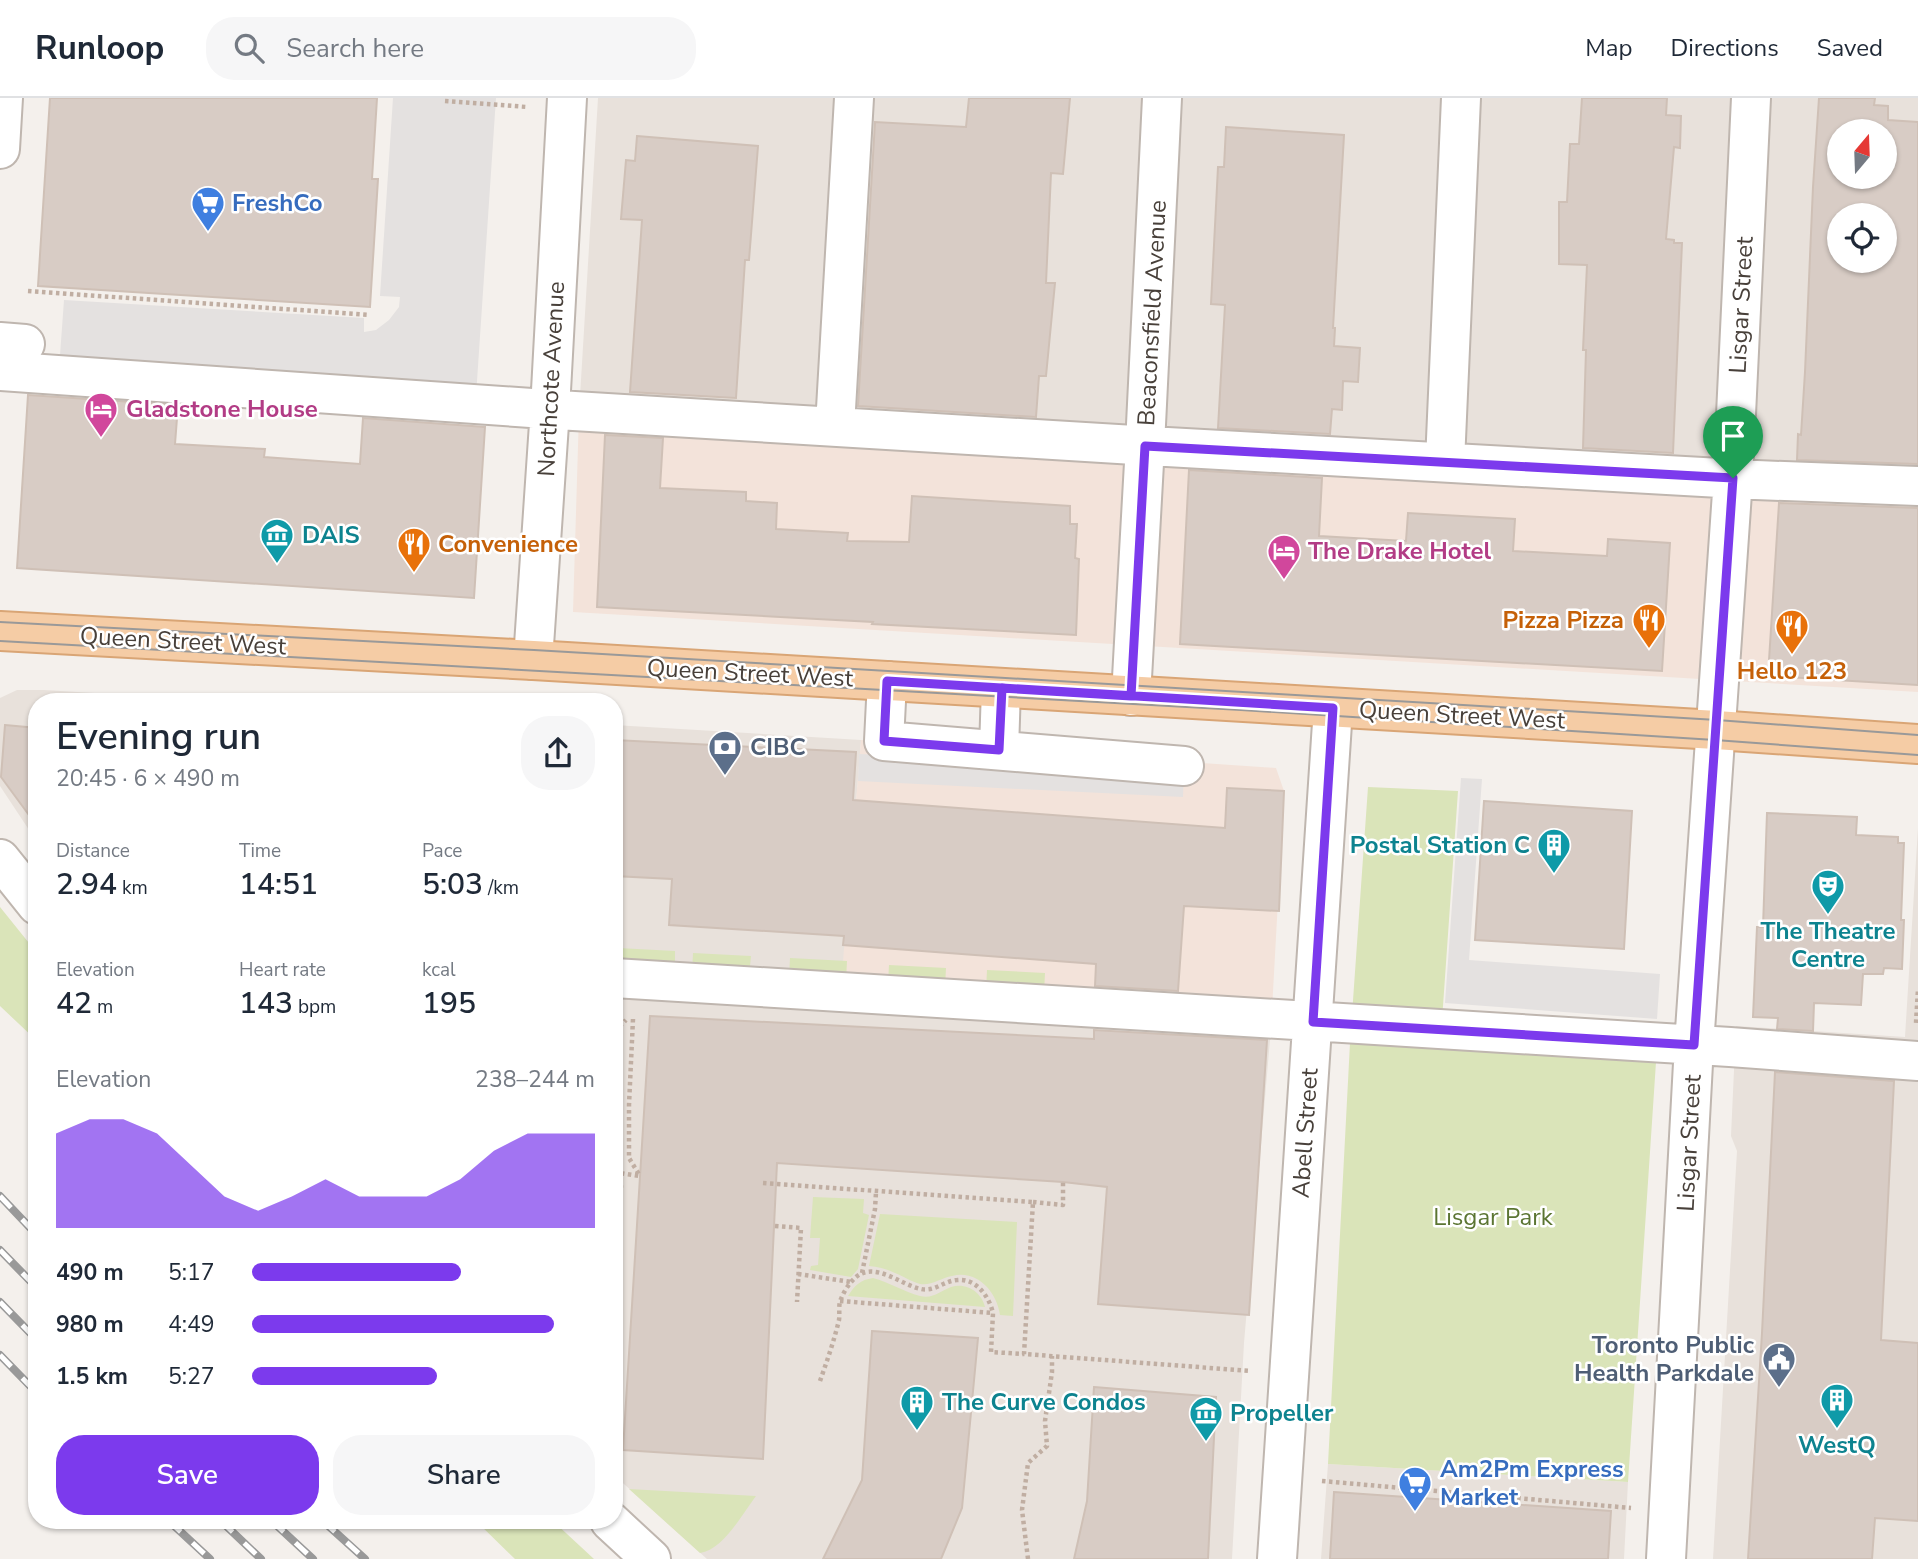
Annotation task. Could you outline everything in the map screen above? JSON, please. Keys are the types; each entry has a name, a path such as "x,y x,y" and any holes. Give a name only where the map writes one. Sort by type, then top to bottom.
{"main road":[{"name":"Queen Street West","path":"0,631 533,660 1918,744"}],"street":[{"path":"0,149 3,98"},
{"path":"835,426 854,98"},
{"name":"Beaconsfield Avenue","path":"1131,696 1162,98"},
{"path":"1445,462 1461,98"},
{"name":"Lisgar Street","path":"1666,1559 1694,1045 1733,478 1751,98"},
{"name":"Northcote Avenue","path":"533,660 550,409 553,103"},
{"path":"8,353 550,409 1145,446 1918,486"},
{"path":"887,681 884,741 1184,766"},
{"path":"999,750 1002,688"},
{"name":"Abell Street","path":"1277,1559 1333,708"},
{"path":"0,859 28,894"},
{"path":"623,979 1694,1045 1918,1062"},
{"path":"619,1529 651,1559"}],"path":[{"path":"445,101 553,103"},
{"path":"28,292 370,315"},
{"path":"346,313 347,305"},
{"path":"623,1022 634,1011 629,1158 640,1176 623,1173"},
{"path":"762,1183 1063,1205 1063,1182"},
{"path":"862,1273 876,1209 876,1192"},
{"path":"1024,1353 1033,1202"},
{"path":"775,1226 801,1228 797,1302"},
{"path":"820,1381 839,1317 840,1300 851,1282 862,1273 876,1272 925,1290 935,1289 958,1279 981,1289 990,1300 993,1312 991,1352 1251,1371"},
{"path":"798,1273 851,1282"},
{"path":"840,1300 993,1312"},
{"path":"1028,1559 1022,1510 1028,1463 1047,1446 1045,1421 1052,1356"},
{"path":"1314,1481 1583,1506 1632,1508"}],"shaded area":[{"path":"393,98 496,98 476,396 59,369 64,300 364,318 364,332 376,330 389,320 399,307 400,297 380,296"},
{"path":"598,98 1918,98 1918,497 579,413"},
{"path":"579,413 1918,497 1918,692 573,612"},
{"path":"17,690 94,693 28,693 28,828 0,786 0,698"},
{"path":"623,726 861,740 841,998 1271,1028 1244,1343 1232,1559 707,1559 623,1483"},
{"path":"861,740 1276,768 1284,791 1271,1028 840,998"},
{"path":"859,754 1184,770 1183,797 858,781"},
{"path":"1461,778 1482,779 1469,960 1660,974 1657,1019 1445,1003"},
{"path":"1918,828 1918,1559 1713,1559 1737,1151 1731,1136 1736,1026 1905,1037"},
{"path":"1328,1464 1628,1482 1624,1559 1321,1559"}],"green space":[{"name":"Lisgar Park","path":"1368,787 1458,791 1440,1049 1656,1062 1628,1482 1328,1464 1350,1043"},
{"path":"0,907 28,942 28,1032 0,1006"},
{"path":"623,948 675,951 675,971 623,968"},
{"path":"693,953 751,956 749,976 692,973"},
{"path":"790,958 847,961 846,981 789,978"},
{"path":"889,965 946,968 945,987 888,984"},
{"path":"987,970 1045,973 1044,993 986,990"},
{"path":"813,1197 864,1199 863,1213 869,1215 858,1269 851,1277 810,1270 811,1266 818,1265 820,1238 810,1238"},
{"path":"880,1214 1017,1222 1013,1316 1000,1315 990,1291 970,1276 952,1276 920,1284 889,1270 869,1266"},
{"path":"873,1278 925,1297 951,1287 968,1287 977,1293 985,1307 848,1296 858,1284"},
{"path":"629,1489 756,1496 724,1538 717,1545 700,1553"},
{"path":"484,1529 562,1529 594,1559 515,1559"}],"building":[{"name":"FreshCo","path":"50,98 377,98 372,179 378,179 370,307 38,286"},
{"path":"969,98 1070,98 1063,174 1051,173 1046,283 1055,283 1046,376 1039,376 1036,417 858,406 875,122 966,127"},
{"path":"1582,98 1667,98 1666,115 1681,116 1680,148 1674,147 1666,239 1682,243 1673,453 1583,448 1586,350 1583,350 1587,265 1559,264 1559,202 1567,202 1570,144 1579,144"},
{"path":"1819,98 1875,98 1874,105 1888,106 1888,119 1827,119 1827,189 1897,189 1897,121 1918,122 1918,464 1797,460 1805,372"},
{"path":"1226,127 1344,135 1334,346 1360,348 1358,382 1343,381 1342,410 1332,409 1330,434 1218,428 1225,305 1211,304 1218,167 1224,167"},
{"path":"637,136 758,146 749,260 745,260 736,398 630,392 642,220 621,219 626,160 635,161"},
{"path":"28,395 178,405 175,444 265,449 264,457 360,464 363,418 485,427 474,598 17,568"},
{"path":"605,435 663,438 660,488 746,492 746,501 777,503 776,529 848,533 847,541 909,542 912,496 1070,506 1070,524 1077,524 1075,558 1079,559 1076,635 597,607"},
{"path":"1189,470 1322,478 1319,536 1406,541 1408,513 1515,519 1513,551 1607,556 1608,539 1670,543 1662,671 1180,644"},
{"path":"1779,503 1918,508 1918,685 1768,676"},
{"path":"5,725 28,727 28,814 1,777"},
{"path":"623,740 856,752 853,800 1225,828 1227,788 1284,791 1279,911 1184,906 1178,991 1095,986 1096,964 843,945 844,936 669,925 672,879 623,876"},
{"name":"Postal Station C","path":"1484,801 1632,811 1624,949 1475,940"},
{"name":"The Theatre Centre","path":"1767,813 1857,817 1856,835 1898,837 1898,843 1904,843 1902,969 1884,968 1883,974 1863,974 1861,1005 1814,1003 1813,1031 1777,1029 1778,1018 1753,1017 1757,927 1763,927"},
{"path":"650,1016 1094,1039 1094,1030 1267,1040 1249,1315 1098,1304 1107,1187 777,1163 763,1459 623,1450"},
{"path":"1775,1072 1894,1081 1881,1340 1918,1343 1918,1521 1875,1518 1872,1559 1748,1559"},
{"name":"The Curve Condos","path":"872,1331 978,1338 962,1508 941,1559 823,1559 862,1480"},
{"path":"1094,1387 1216,1397 1208,1559 1074,1559 1087,1501"},
{"path":"1334,1492 1611,1511 1608,1559 1330,1559"}],"tram line":[{"path":"0,622 534,650 1717,720 1918,735"},
{"path":"0,641 1241,710 1918,755"}],"railway":[{"path":"0,1196 28,1226"},
{"path":"0,1250 28,1279"},
{"path":"0,1302 28,1331"},
{"path":"0,1355 28,1384"},
{"path":"178,1529 210,1559"},
{"path":"229,1529 261,1559"},
{"path":"281,1529 313,1559"},
{"path":"332,1529 365,1559"}],"place":[{"name":"FreshCo","path":"208,233"},
{"name":"Gladstone House","path":"101,439"},
{"name":"DAIS","path":"277,565"},
{"name":"Convenience","path":"414,574"},
{"name":"The Drake Hotel","path":"1284,581"},
{"name":"Pizza Pizza","path":"1649,650"},
{"name":"Hello 123","path":"1792,656"},
{"name":"CIBC","path":"725,777"},
{"name":"Postal Station C","path":"1554,875"},
{"name":"The Theatre Centre","path":"1828,916"},
{"name":"Toronto Public Health Parkdale","path":"1779,1389"},
{"name":"WestQ","path":"1837,1430"},
{"name":"The Curve Condos","path":"917,1432"},
{"name":"Propeller","path":"1206,1443"},
{"name":"Am2Pm Express Market","path":"1415,1513"}],"route":[{"path":"1733,478 1145,446 1131,696 1002,688 887,681 884,741 999,750 1002,688 1274,704 1333,708 1313,1022 1694,1045 1733,478"}]}
